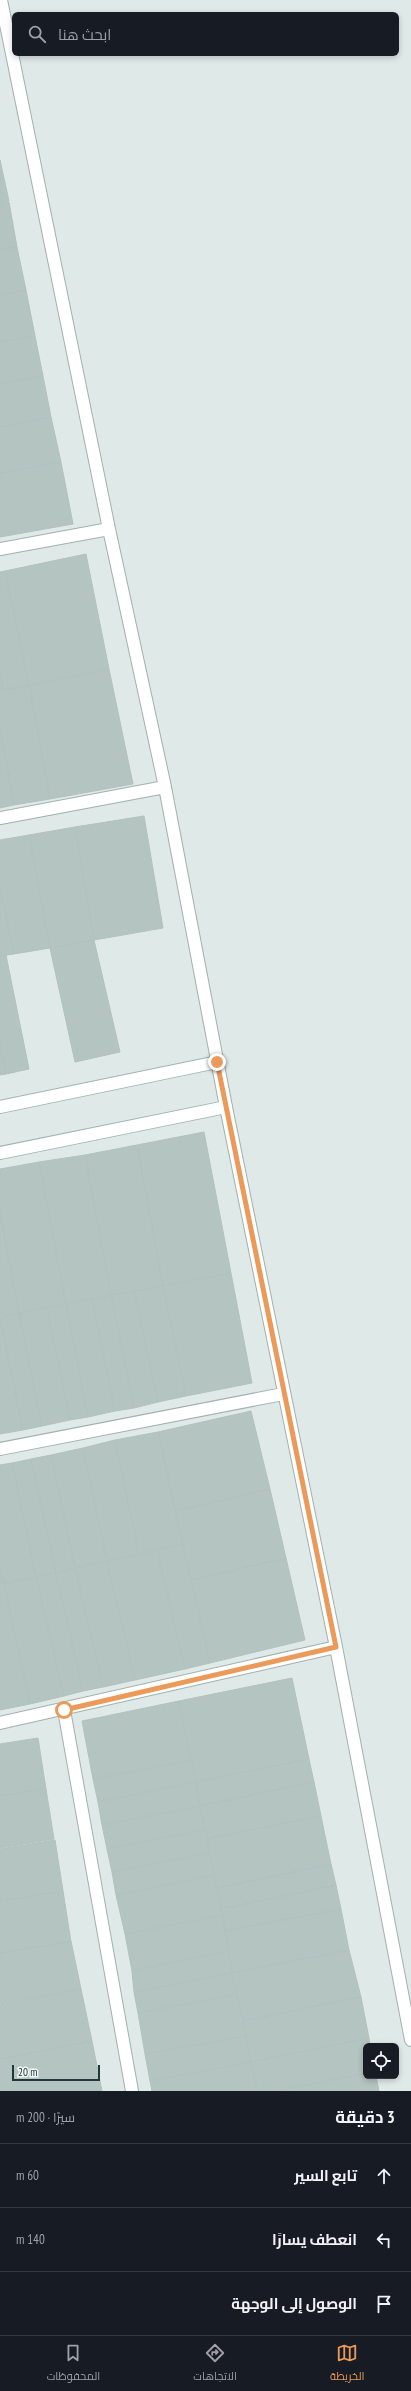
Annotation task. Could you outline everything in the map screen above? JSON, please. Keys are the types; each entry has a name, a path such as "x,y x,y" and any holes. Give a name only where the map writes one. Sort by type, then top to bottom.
{"street":[{"path":"1,0 12,54"},
{"path":"12,56 109,528 165,787 217,1062 283,1394 336,1647 411,2040"},
{"path":"0,549 109,528"},
{"path":"0,818 165,787"},
{"path":"0,1107 217,1062"},
{"path":"0,1153 226,1107"},
{"path":"0,1449 283,1394"},
{"path":"0,1723 64,1710 336,1647"},
{"path":"64,1710 132,2091"}],"building":[{"path":"0,160 9,201 0,203"},
{"path":"9,202 17,247 0,250 0,203"},
{"path":"17,247 26,290 0,295 0,250"},
{"path":"26,290 35,336 0,342 0,295"},
{"path":"35,336 43,376 0,384 0,342"},
{"path":"43,376 51,417 0,427 0,384"},
{"path":"51,417 61,462 0,473 0,427"},
{"path":"61,462 73,524 0,537 0,473"},
{"path":"86,554 109,669 29,685 5,571"},
{"path":"5,571 29,685 4,690 0,672 0,572"},
{"path":"109,669 133,784 50,799 29,685"},
{"path":"0,672 4,690 0,690"},
{"path":"29,685 50,799 14,805 0,729 0,690"},
{"path":"0,729 14,805 0,808"},
{"path":"144,816 163,928 94,940 75,827"},
{"path":"75,827 94,940 50,948 29,835"},
{"path":"29,835 50,948 14,954 0,887 0,840"},
{"path":"0,887 14,954 0,956"},
{"path":"94,940 120,1052 75,1062 50,948"},
{"path":"6,955 29,1069 6,1074 0,1044 0,956"},
{"path":"0,1044 6,1074 0,1075"},
{"path":"204,1132 231,1273 163,1286 137,1145"},
{"path":"137,1145 163,1286 111,1295 85,1155"},
{"path":"85,1155 111,1295 66,1304 39,1162"},
{"path":"39,1162 66,1304 19,1313 0,1213 0,1169"},
{"path":"0,1213 19,1313 0,1317"},
{"path":"231,1273 252,1383 186,1396 163,1286"},
{"path":"163,1286 186,1396 158,1402 134,1291"},
{"path":"134,1291 158,1402 134,1408 111,1295"},
{"path":"111,1295 134,1408 115,1411 92,1299"},
{"path":"92,1299 115,1411 88,1417 66,1304"},
{"path":"66,1304 88,1417 70,1420 47,1308"},
{"path":"47,1308 70,1420 42,1426 19,1313"},
{"path":"19,1313 42,1426 23,1430 0,1318"},
{"path":"0,1318 23,1430 0,1434"},
{"path":"251,1411 270,1489 175,1511 158,1432"},
{"path":"158,1432 183,1544 139,1554 115,1440"},
{"path":"115,1440 139,1554 107,1561 83,1448"},
{"path":"83,1448 107,1561 75,1568 51,1455"},
{"path":"51,1455 75,1568 56,1573 31,1459"},
{"path":"31,1459 56,1573 36,1577 12,1463"},
{"path":"12,1463 36,1577 4,1584 0,1567 0,1465"},
{"path":"270,1489 286,1558 191,1580 175,1511"},
{"path":"183,1544 210,1663 185,1669 157,1550"},
{"path":"157,1550 185,1669 135,1680 107,1561"},
{"path":"286,1558 305,1640 210,1663 191,1580"},
{"path":"107,1561 135,1680 103,1687 75,1568"},
{"path":"0,1567 4,1584 0,1584"},
{"path":"75,1568 103,1687 83,1691 56,1573"},
{"path":"56,1573 83,1691 64,1696 36,1577"},
{"path":"36,1577 64,1696 30,1704 4,1584"},
{"path":"0,1584 4,1584 30,1704 0,1710"},
{"path":"292,1678 309,1759 196,1782 179,1701"},
{"path":"179,1701 191,1760 93,1779 82,1721"},
{"path":"38,1738 46,1789 0,1796 0,1744"},
{"path":"309,1759 314,1782 200,1806 196,1782"},
{"path":"191,1760 196,1782 98,1802 93,1779"},
{"path":"196,1782 200,1806 102,1825 98,1802"},
{"path":"314,1782 321,1816 207,1839 200,1806"},
{"path":"46,1789 54,1839 0,1848 0,1796"},
{"path":"200,1806 205,1830 107,1849 102,1825"},
{"path":"321,1816 331,1864 217,1888 207,1839"},
{"path":"205,1830 210,1853 112,1872 107,1849"},
{"path":"55,1840 63,1891 0,1901 0,1849"},
{"path":"210,1853 214,1875 116,1895 112,1872"},
{"path":"331,1864 336,1885 221,1909 217,1888"},
{"path":"214,1875 223,1915 125,1934 116,1895"},
{"path":"336,1885 341,1909 225,1931 221,1909"},
{"path":"63,1891 71,1942 0,1953 0,1901"},
{"path":"341,1909 349,1950 232,1973 225,1931"},
{"path":"223,1915 228,1951 132,1971 125,1934"},
{"path":"71,1941 81,1989 0,2004 0,1953"},
{"path":"349,1950 361,1997 243,2021 232,1973"},
{"path":"228,1951 232,1973 134,1992 132,1971"},
{"path":"232,1973 237,1994 138,2013 134,1992"},
{"path":"81,1989 92,2041 0,2059 0,2005"},
{"path":"237,1994 246,2036 145,2054 138,2013"},
{"path":"361,1997 369,2038 251,2062 243,2021"},
{"path":"246,2036 251,2062 150,2081 145,2054"},
{"path":"369,2038 370,2043 363,2043 363,2074 277,2091 257,2091 251,2062"},
{"path":"92,2041 102,2091 0,2091 0,2059"},
{"path":"251,2062 257,2091 152,2091 150,2081"},
{"path":"363,2074 363,2079 377,2079 379,2091 277,2091"}],"route":[{"path":"64,1710 336,1647 283,1394 217,1062"}]}
